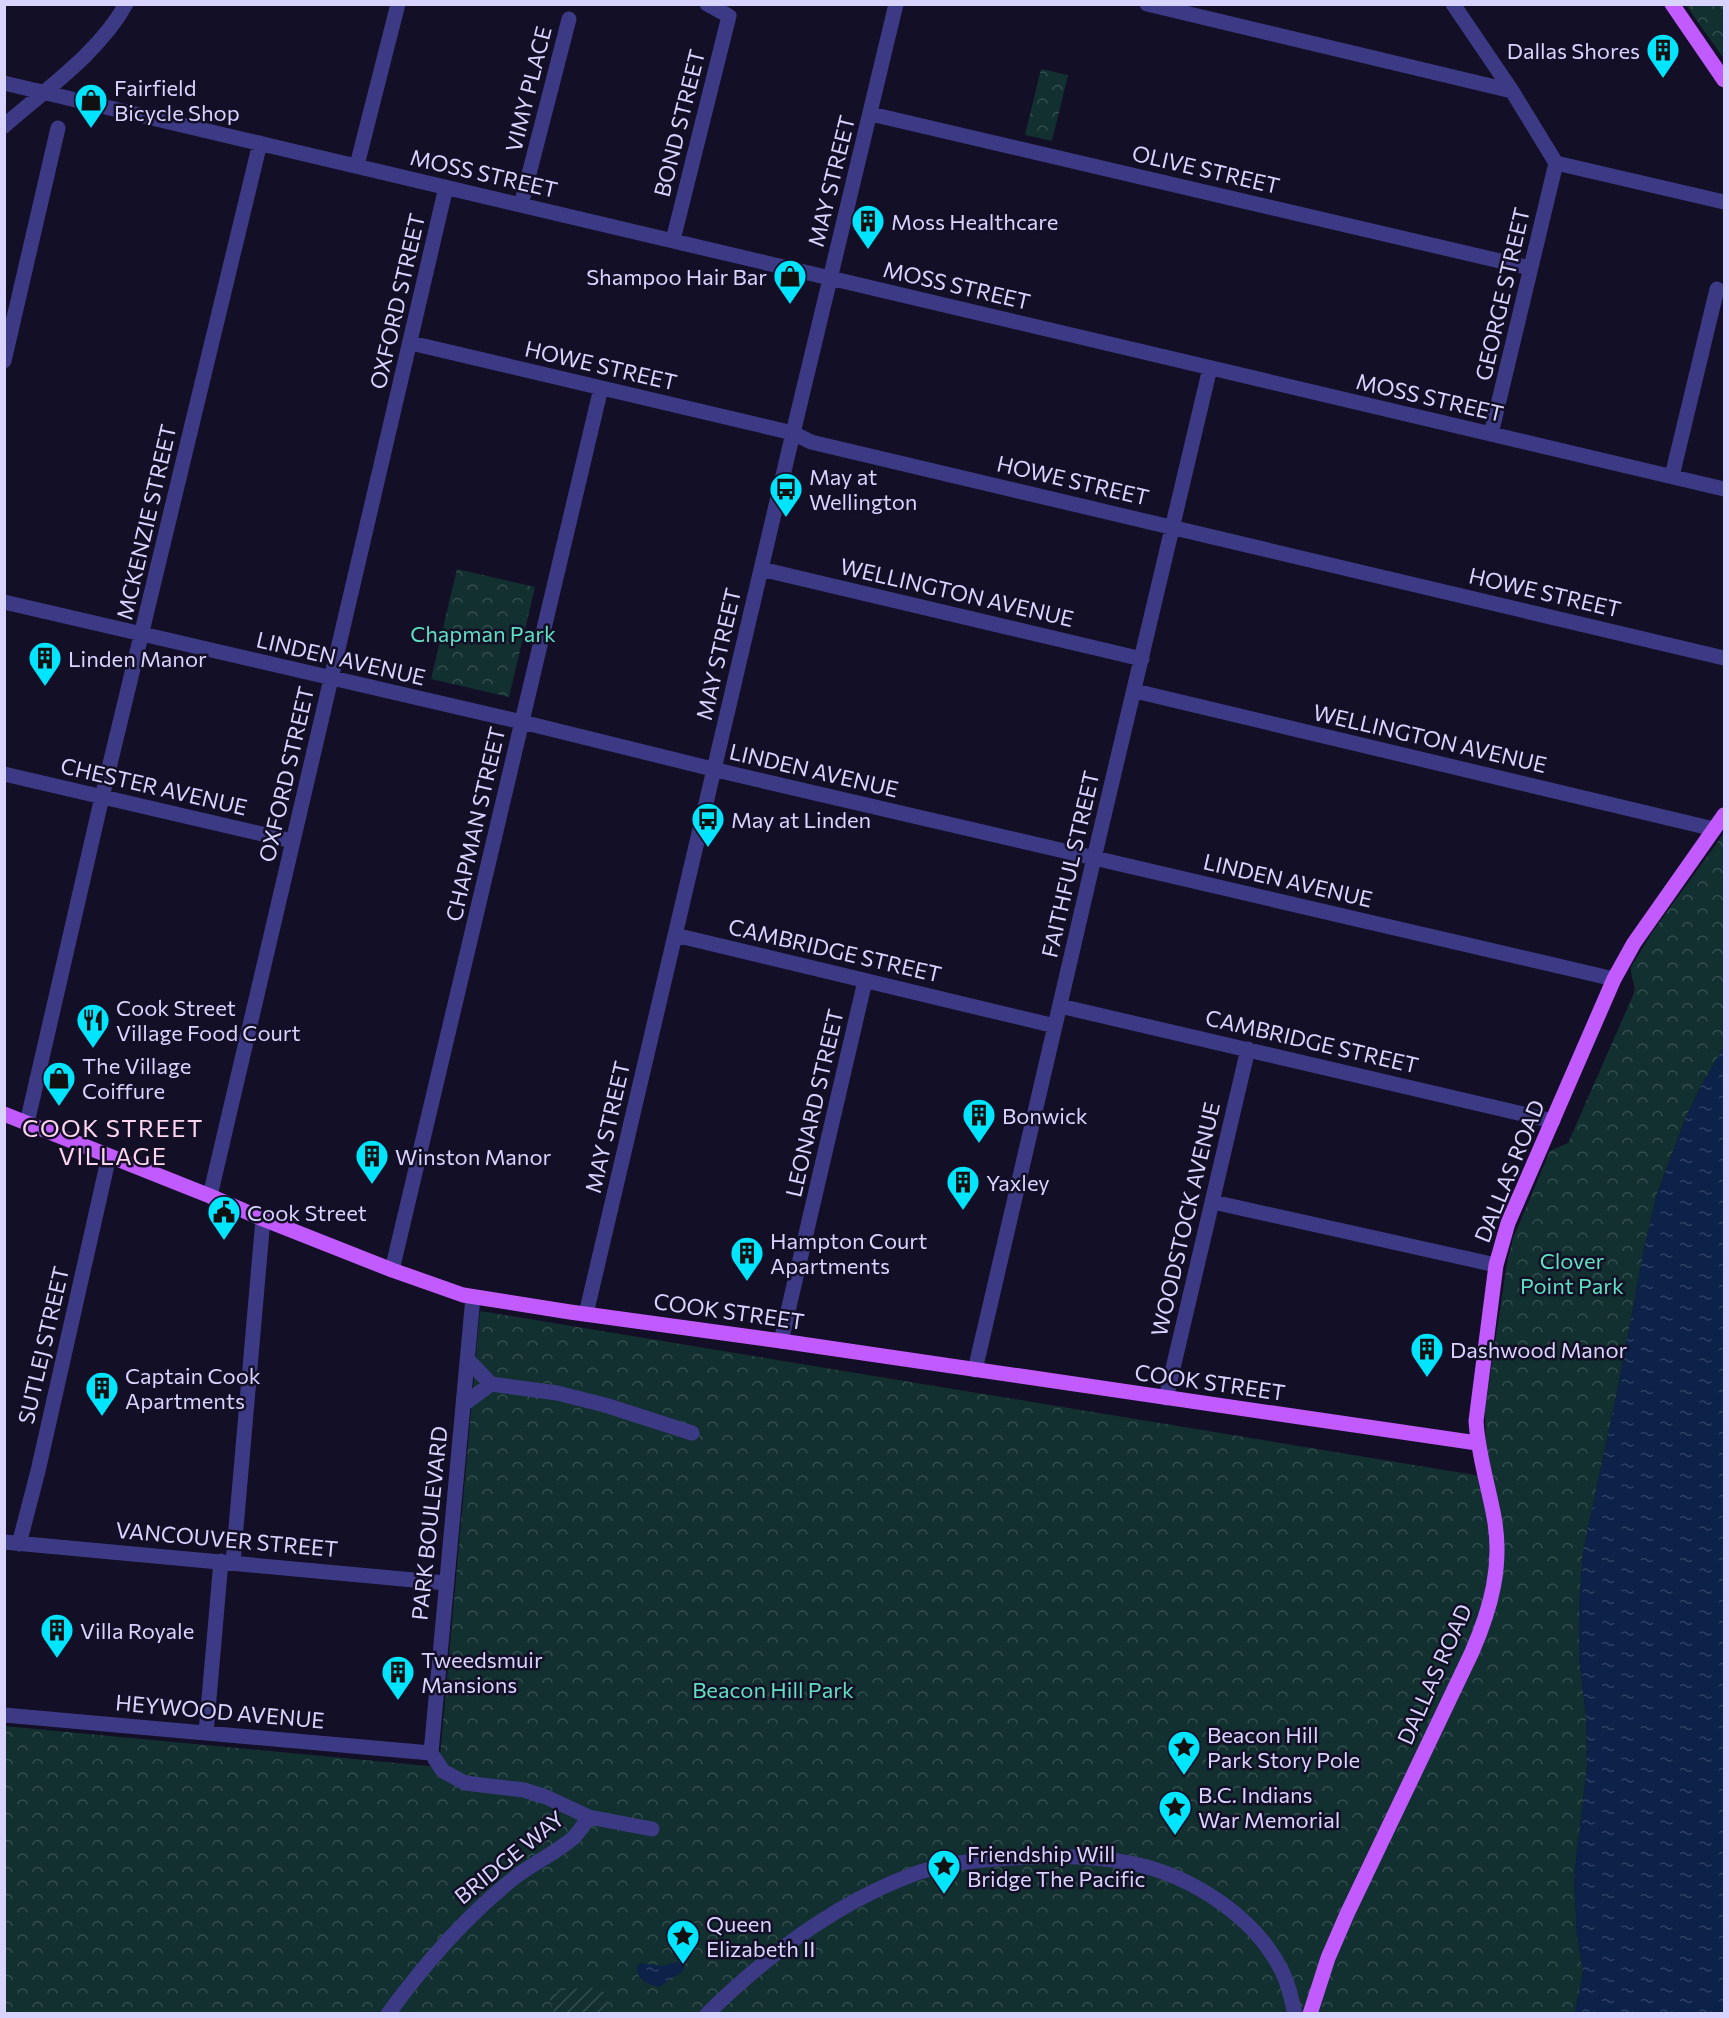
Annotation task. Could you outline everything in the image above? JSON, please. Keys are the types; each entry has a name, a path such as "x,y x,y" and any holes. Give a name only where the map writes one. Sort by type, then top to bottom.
{"main road":[{"path":"1672,4 1725,80"},
{"name":"DALLAS ROAD","path":"1310,2013 1325,1966 1347,1914 1487,1618 1495,1580 1497,1550 1494,1518 1478,1443 1476,1421 1496,1265 1508,1223 1614,979 1634,943 1725,815"},
{"name":"COOK STREET","path":"4,1114 392,1270 445,1290 473,1297 1478,1443"}],"street":[{"path":"4,126 95,46 126,4"},
{"path":"357,165 398,4"},
{"name":"BOND STREET","path":"674,240 729,16 707,4"},
{"name":"MAY STREET","path":"586,1314 896,4"},
{"path":"1147,4 1512,91"},
{"path":"1453,4 1512,91 1556,163 1725,202"},
{"name":"VIMY PLACE","path":"522,205 569,19"},
{"name":"MOSS STREET","path":"4,83 1725,489"},
{"name":"OLIVE STREET","path":"871,114 1530,268"},
{"path":"4,360 58,128"},
{"name":"MCKENZIE STREET","path":"27,1123 102,797 260,143"},
{"name":"GEORGE STREET","path":"1491,434 1556,163"},
{"name":"OXFORD STREET","path":"210,1196 446,188"},
{"path":"1672,476 1717,289"},
{"name":"HOWE STREET","path":"411,343 793,433 811,442 1725,658"},
{"name":"FAITHFUL STREET","path":"975,1370 1210,368"},
{"name":"CHAPMAN STREET","path":"392,1270 601,388"},
{"name":"WELLINGTON AVENUE","path":"761,569 1142,659"},
{"name":"LINDEN AVENUE","path":"4,602 1614,979"},
{"name":"WELLINGTON AVENUE","path":"1135,691 1714,829"},
{"name":"CHESTER AVENUE","path":"4,774 292,841"},
{"name":"CAMBRIDGE STREET","path":"675,935 1055,1026"},
{"name":"LEONARD STREET","path":"781,1341 865,981"},
{"name":"CAMBRIDGE STREET","path":"1060,1006 1553,1121"},
{"name":"WOODSTOCK AVENUE","path":"1166,1398 1248,1049"},
{"name":"SUTLEJ STREET","path":"12,1543 38,1472 109,1156"},
{"path":"1213,1202 1496,1265"},
{"path":"207,1733 263,1219"},
{"name":"PARK BOULEVARD","path":"431,1753 473,1297"},
{"path":"468,1360 490,1384 557,1393 605,1405 692,1433"},
{"path":"464,1404 490,1384"},
{"name":"VANCOUVER STREET","path":"12,1543 446,1583"},
{"name":"HEYWOOD AVENUE","path":"4,1715 431,1753"},
{"path":"431,1753 443,1771 465,1784 524,1790 546,1797 589,1817 652,1829"},
{"name":"BRIDGE WAY","path":"388,2013 447,1940 515,1877 570,1840 589,1817"},
{"path":"707,2013 754,1971 806,1932 852,1903 912,1874 952,1864 1051,1857 1120,1861 1164,1872 1205,1892 1228,1908 1250,1928 1278,1965 1290,1990 1295,2013"}],"green space":[{"path":"1686,5 1724,5 1724,59"},
{"path":"1041,69 1068,75 1052,141 1025,135"},
{"name":"Chapman Park","path":"457,569 535,587 509,697 431,679"},
{"name":"Beacon Hill Park","path":"1724,833 1724,1047 1686,1117 1657,1194 1583,1552 1579,1606 1579,1657 1586,1715 1587,1767 1574,1878 1577,1933 1583,1972 1575,2013 5,2013 4,1726 439,1767 480,1311 1493,1478 1486,1445 1485,1409 1507,1263 1513,1238 1550,1151 1568,1143 1634,993 1631,967 1653,931"},
{"path":"586,1987 599,1989 605,1993 607,2004 602,2013 554,2013 549,1996 565,1990"}],"water":[{"path":"1724,1047 1724,2013 1575,2013 1583,1972 1577,1933 1574,1878 1587,1767 1586,1715 1579,1657 1579,1606 1583,1552 1657,1194 1686,1117"},
{"path":"640,1963 662,1966 682,1963 684,1969 659,1987 643,1981 638,1975 637,1967"}],"place":[{"name":"Dallas Shores","path":"1663,79"},
{"name":"Fairfield Bicycle Shop","path":"91,129"},
{"name":"Moss Healthcare","path":"868,250"},
{"name":"Shampoo Hair Bar","path":"790,305"},
{"name":"May at Wellington","path":"786,518"},
{"name":"Linden Manor","path":"45,687"},
{"name":"May at Linden","path":"708,848"},
{"name":"Cook Street Village Food Court","path":"93,1049"},
{"name":"The Village Coiffure","path":"59,1107"},
{"name":"Bonwick","path":"979,1144"},
{"name":"Winston Manor","path":"372,1185"},
{"name":"Yaxley","path":"963,1211"},
{"name":"Cook Street","path":"224,1241"},
{"name":"Hampton Court Apartments","path":"747,1282"},
{"name":"Dashwood Manor","path":"1427,1378"},
{"name":"Captain Cook Apartments","path":"102,1417"},
{"name":"Villa Royale","path":"57,1659"},
{"name":"Tweedsmuir Mansions","path":"398,1701"},
{"name":"Beacon Hill Park Story Pole","path":"1184,1776"},
{"name":"B.C. Indians War Memorial","path":"1175,1836"},
{"name":"Friendship Will Bridge The Pacific","path":"944,1895"},
{"name":"Queen Elizabeth II","path":"683,1965"}],"district":[{"name":"COOK STREET VILLAGE","path":"113,1141"}],"park label":[{"name":"Clover Point Park","path":"1572,1272"}]}
